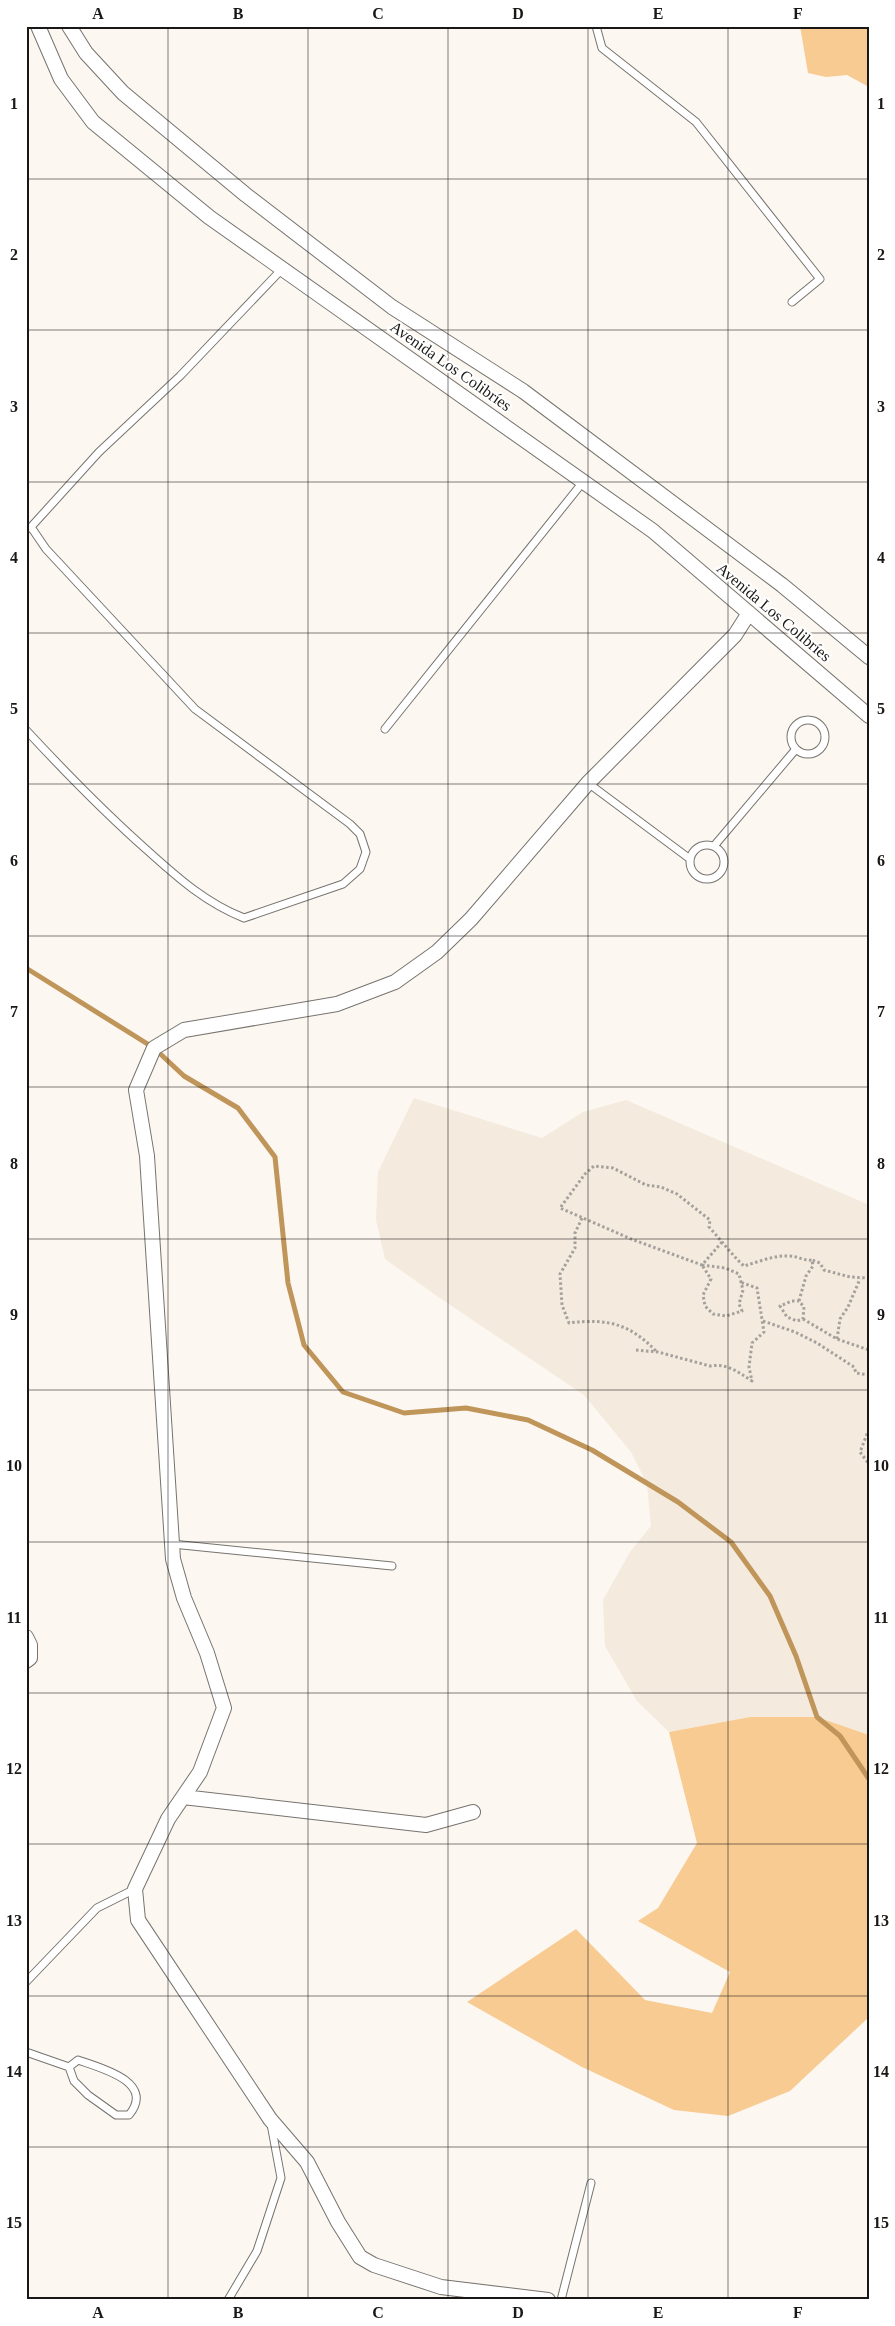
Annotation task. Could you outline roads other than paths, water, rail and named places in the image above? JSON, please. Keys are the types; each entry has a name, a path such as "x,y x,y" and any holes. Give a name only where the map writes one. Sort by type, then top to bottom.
{"street":[{"name":"Avenida Los Colibríes","path":"38,26 61,79 93,122 209,217 653,531 869,716"},
{"name":"Avenida Los Colibríes","path":"69,26 86,53 123,93 246,195 392,306 523,391 782,585 869,657"},
{"path":"548,2300 441,2287 374,2264 360,2257 338,2222 307,2162 270,2119 138,1920 135,1889 168,1819 200,1772 224,1708 208,1653 184,1598 173,1560 146,1156 136,1090 154,1048 184,1030 336,1004 395,982 437,952 471,919 588,783 735,635 749,614"},
{"path":"26,1637 30,1645 30,1658 26,1661"},
{"path":"183,1798 426,1825 473,1812"}],"lane":[{"path":"596,26 602,48 696,122 820,279 792,302"},
{"path":"26,730 74,782 133,838 187,886 221,909 244,918 343,884 360,869 366,852 360,834 350,824 195,709 28,528 99,452 180,376 283,268"},
{"path":"385,729 583,482"},
{"path":"803,720 810,720 822,727 825,734 821,748 809,754 796,749 790,736 792,729 797,724 803,720"},
{"path":"714,846 796,749"},
{"path":"588,783 690,859"},
{"path":"709,845 714,846 723,855 724,868 715,878 703,879 692,871 690,859 697,848 709,845"},
{"path":"172,1544 392,1566"},
{"path":"26,1982 97,1908 135,1889"},
{"path":"26,2052 69,2067"},
{"path":"78,2060 120,2076 130,2084 136,2094 135,2107 129,2115 116,2115 88,2095 74,2081 69,2067 78,2060"},
{"path":"228,2300 256,2251 281,2178 270,2119"},
{"path":"561,2300 591,2184"}],"waterway":[{"path":"26,968 154,1048 184,1076 238,1108 275,1157 288,1283 304,1345 343,1392 404,1413 466,1408 528,1420 592,1450 678,1502 731,1542 770,1596 796,1656 817,1717 840,1736 869,1779"}]}
